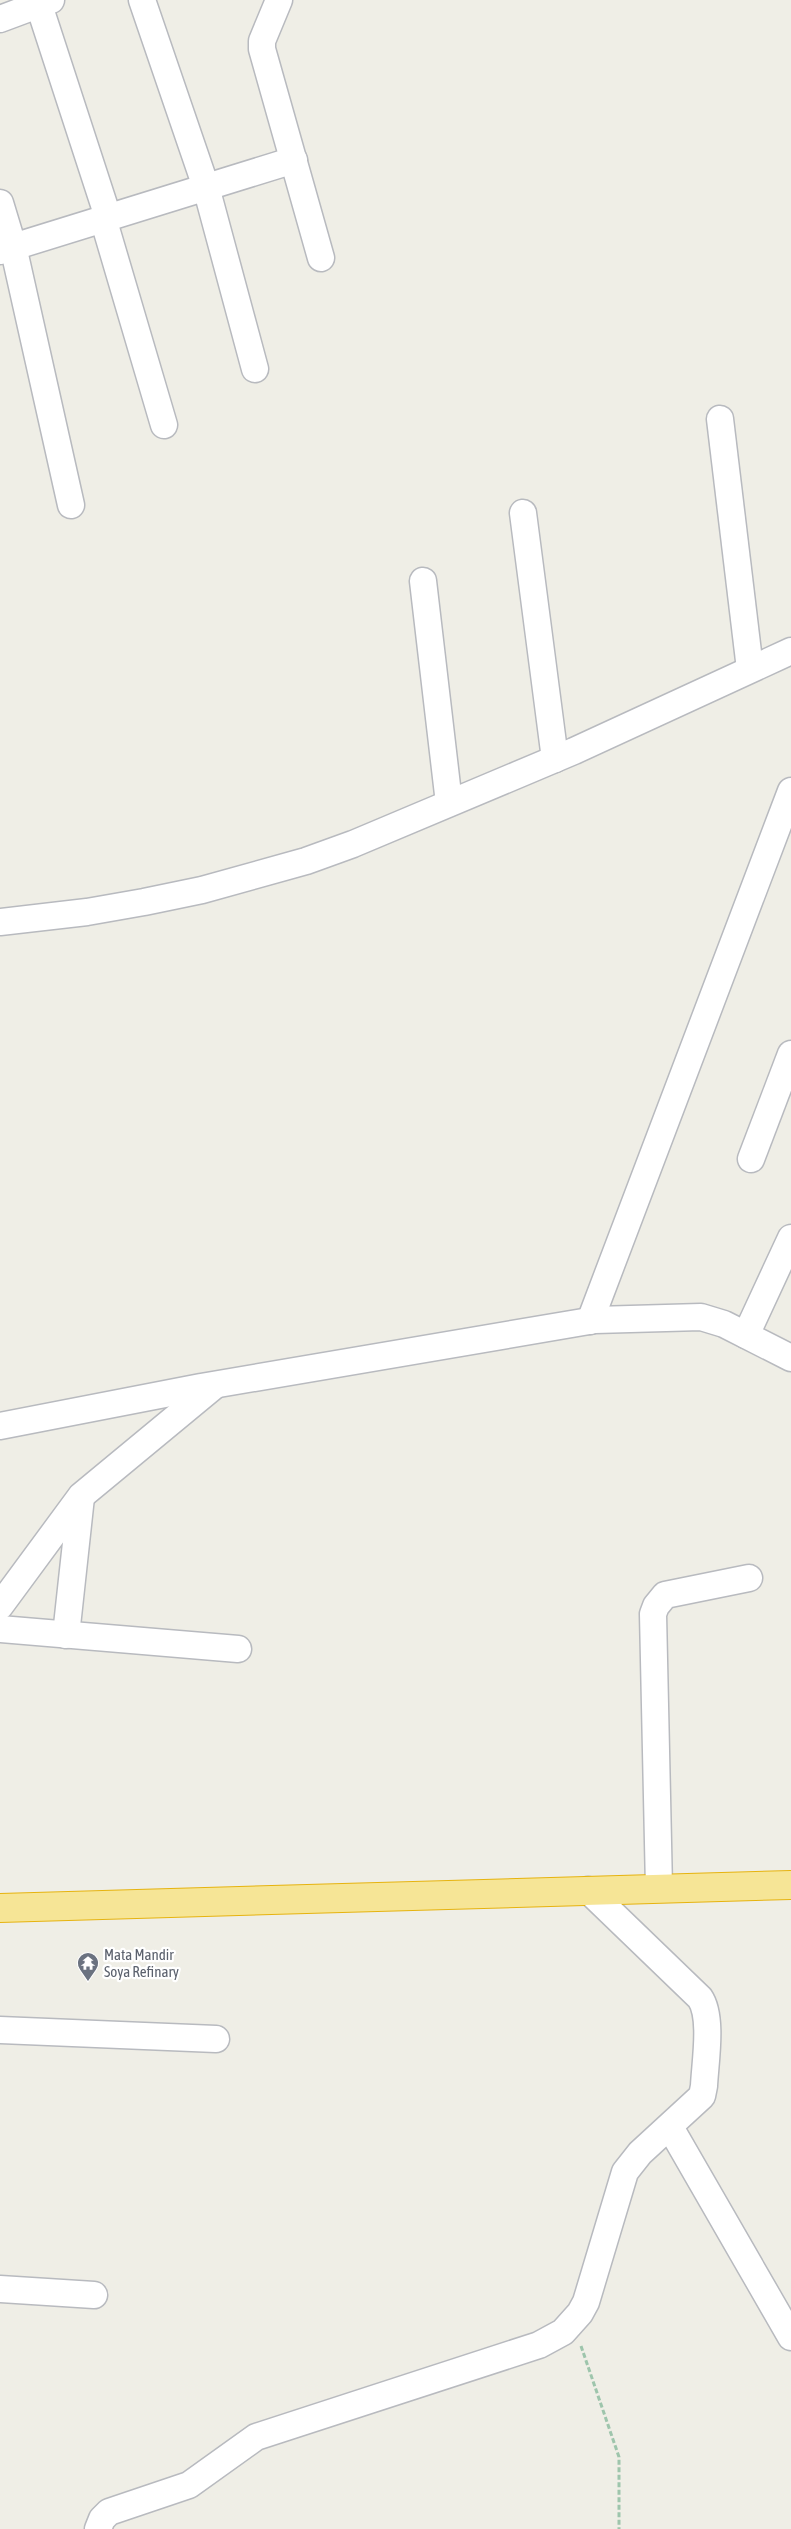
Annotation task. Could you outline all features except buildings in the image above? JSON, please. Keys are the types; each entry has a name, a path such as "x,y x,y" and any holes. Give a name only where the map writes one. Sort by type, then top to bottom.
{"highway":[{"path":"0,1908 791,1885"}],"street":[{"path":"142,0 206,187 255,369"},
{"path":"279,0 262,42 262,49 321,258"},
{"path":"0,19 45,2 164,425"},
{"path":"7,248 294,160"},
{"path":"0,203 7,248 72,505"},
{"path":"720,419 750,669"},
{"path":"523,512 555,759"},
{"path":"423,581 449,803"},
{"path":"0,922 88,912 202,890 306,860 353,844 555,759 791,651"},
{"path":"590,1321 791,790"},
{"path":"751,1159 790,1060"},
{"path":"746,1335 791,1238"},
{"path":"0,1426 217,1384 590,1321 693,1316 716,1321 791,1358"},
{"path":"0,1606 81,1496 217,1384"},
{"path":"66,1635 81,1496"},
{"path":"659,1888 653,1614 660,1600 665,1595 749,1578"},
{"path":"0,1629 238,1649"},
{"path":"98,2529 102,2519 109,2512 189,2485 256,2437 539,2345 563,2332 573,2324 586,2302 625,2172 640,2153 697,2102 703,2092 706,2009 700,1998 588,1890"},
{"path":"0,2030 216,2039"},
{"path":"670,2127 791,2337"},
{"path":"0,2289 94,2295"}],"path":[{"path":"573,2324 619,2457 618,2529"}],"place":[{"name":"Mata Mandir Soya Refinary","path":"88,1982"}]}
